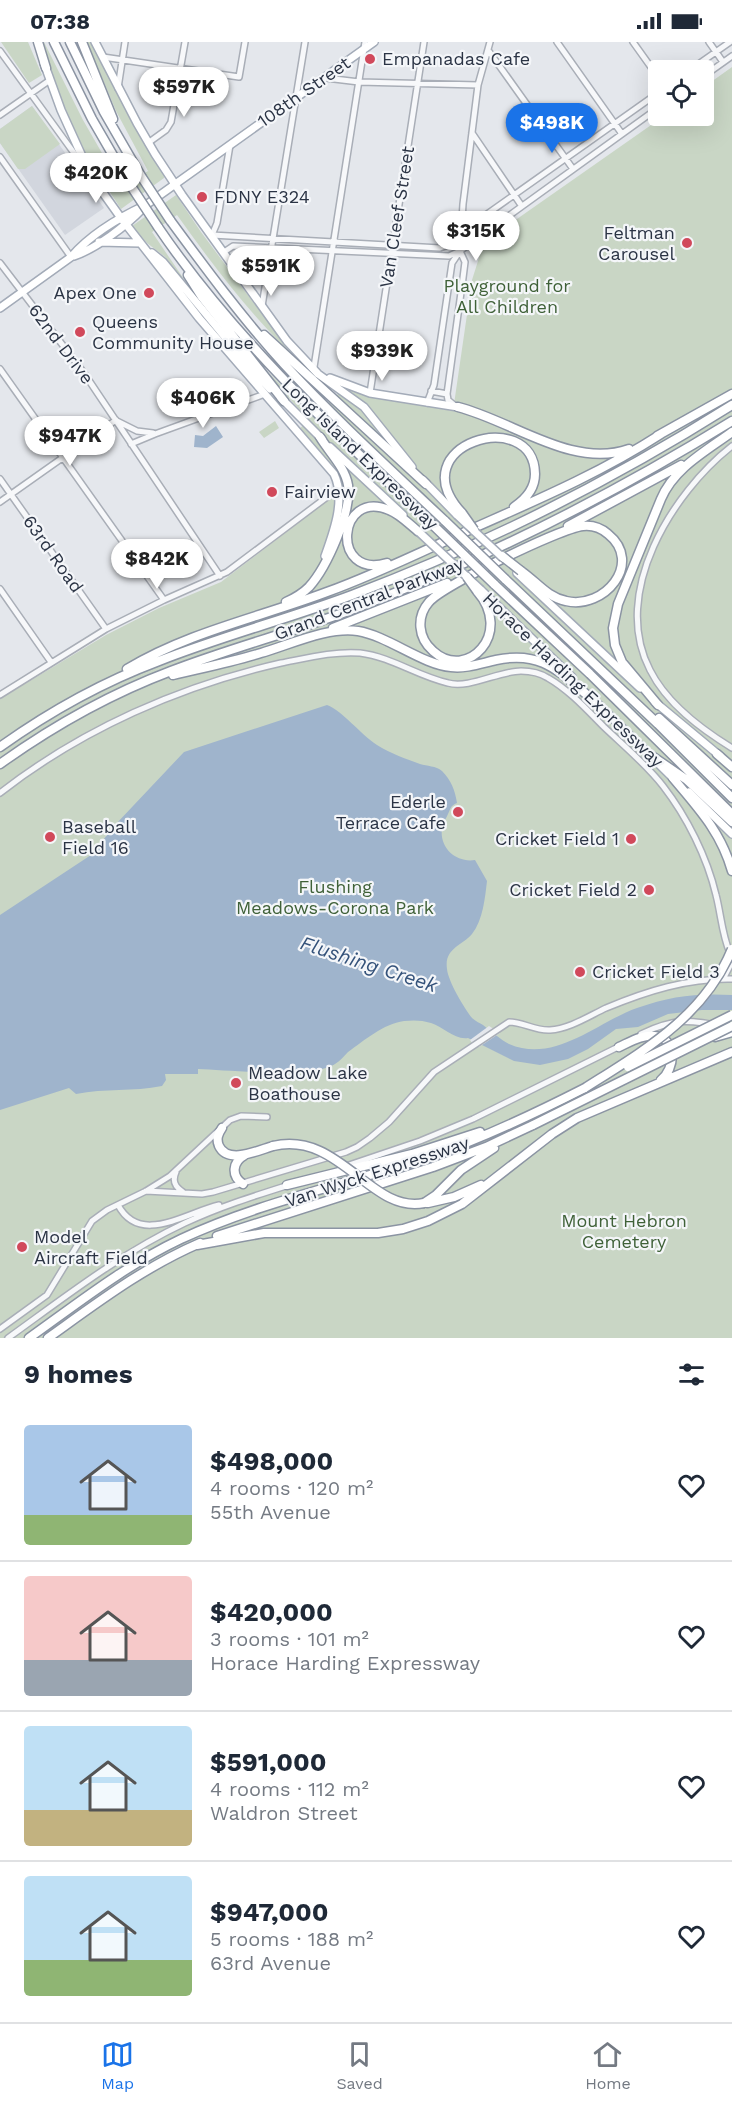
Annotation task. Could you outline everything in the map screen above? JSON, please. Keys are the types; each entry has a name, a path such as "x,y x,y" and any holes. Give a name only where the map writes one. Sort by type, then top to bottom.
{"highway":[{"path":"36,42 46,68"},
{"name":"Long Island Expressway","path":"54,42 92,119 129,183 158,227 221,308 271,366 324,421 590,674 732,814"},
{"name":"Long Island Expressway","path":"70,42 122,145 141,176 170,220 272,350 324,405 732,798"},
{"path":"82,42 122,145"},
{"path":"168,241 202,297 284,401"},
{"path":"248,321 374,433 426,484"},
{"path":"247,619 328,592 556,492 620,459 732,394"},
{"name":"Grand Central Parkway","path":"0,747 39,721 131,672 175,654 335,601 431,562 534,515 609,477 732,405"},
{"path":"458,407 562,447 588,454 623,452 661,434"},
{"name":"Grand Central Parkway","path":"0,764 78,714 146,681 198,661 315,623 421,582 602,496 732,421"},
{"path":"658,705 619,657 614,639 614,617 666,487 677,474 732,432"},
{"path":"88,693 143,660 247,619 298,596 310,586 318,575 344,519 348,497 348,485 342,470 320,437"},
{"path":"491,437 513,441 526,451 532,460 535,476 529,494 514,507 471,530 451,498 446,481 449,461 458,450 475,440 491,437"},
{"path":"548,538 662,477 710,448"},
{"path":"419,532 389,510 370,507 361,510 351,520 346,530 346,541 355,558 372,565 385,564 427,549"},
{"path":"466,577 479,591 491,614 491,629 487,642 477,653 465,658 448,659 436,654 426,644 420,622 424,609 439,592 478,571 548,538 581,526 595,527 616,542 620,552 621,568 615,582 607,591 596,598 573,602 550,595 519,572 502,556"},
{"path":"310,638 478,571"},
{"path":"146,681 244,658 339,631 359,631 452,668 512,657 531,658 551,666 592,699"},
{"path":"597,666 630,690 732,785"},
{"path":"649,754 687,780 732,822"},
{"path":"717,754 732,766"},
{"path":"673,778 716,832 732,871"},
{"path":"585,1088 647,1048 680,1023 708,991 723,969 732,949"},
{"name":"Van Wyck Expressway","path":"29,1338 127,1269 192,1234 240,1216 450,1150 529,1116 732,1015"},
{"name":"Van Wyck Expressway","path":"48,1338 133,1278 196,1245 250,1225 440,1165 486,1147 695,1044 732,1029"},
{"path":"196,1245 264,1233 369,1233 411,1227 436,1218 454,1209 569,1123 660,1080 670,1070 672,1056 667,1043 661,1037 649,1035 619,1047"},
{"path":"644,1088 732,1053"},
{"path":"287,1185 418,1152 529,1116"},
{"path":"424,1203 436,1195 467,1165 533,1125"},
{"path":"222,1128 217,1141 222,1151 238,1156 273,1146 294,1143 316,1148 393,1200 406,1204 448,1199 467,1192 504,1171"},
{"path":"243,1184 236,1178 234,1168 236,1161 245,1155"}],"main road":[{"path":"95,42 148,143 287,341 318,375 364,407 426,484 460,514"},
{"name":"108th Street","path":"0,308 72,257 79,249 123,221 326,78 364,46 374,42"},
{"path":"46,68 61,110 92,176 123,221 199,318 336,478 339,488 339,505 318,575"},
{"name":"108th Street","path":"72,257 99,242 123,221"},
{"path":"99,242 140,243"},
{"name":"Horace Harding Expressway","path":"140,243 163,262 249,366 466,577"},
{"path":"305,362 337,381 370,393 458,407"},
{"path":"471,530 502,556"},
{"name":"Horace Harding Expressway","path":"519,572 658,705 717,754"},
{"name":"Horace Harding Expressway","path":"479,591 732,834"}],"street":[{"path":"118,88 125,42"},
{"path":"148,143 166,130 171,122 185,42"},
{"path":"103,57 239,77 245,42"},
{"path":"262,306 305,42"},
{"name":"Van Cleef Street","path":"370,393 424,42"},
{"path":"458,407 450,402 447,393 465,261 460,251 472,133 478,85 490,42"},
{"path":"557,42 622,134"},
{"path":"633,42 648,64"},
{"path":"709,42 723,62"},
{"path":"704,60 730,42"},
{"path":"314,368 364,46"},
{"path":"488,50 573,169"},
{"path":"0,51 73,154 92,176"},
{"path":"714,69 732,56"},
{"path":"326,78 359,82 478,85"},
{"path":"0,115 50,80"},
{"path":"230,145 217,223 212,235 441,248 648,100"},
{"path":"233,246 449,256 460,251 648,115"},
{"path":"472,133 521,205"},
{"path":"0,157 72,257"},
{"path":"224,252 233,246 236,238"},
{"path":"427,403 434,385 452,263 460,251"},
{"name":"62nd Drive","path":"0,263 84,373 220,576"},
{"path":"450,276 456,274 463,278"},
{"path":"0,369 164,600"},
{"path":"431,391 447,393"},
{"path":"131,444 265,393"},
{"path":"0,502 116,420 137,431 155,434"},
{"path":"732,446 696,480 665,524 646,569 638,615 643,654 659,685 690,718 732,748"},
{"name":"63rd Road","path":"0,479 106,629"},
{"path":"0,695 106,629 164,600 220,576 339,488"},
{"path":"0,589 51,662"},
{"path":"0,793 47,760 102,728 169,696 225,677 269,666 320,655 358,653 380,657 452,684 515,671 534,672 555,682 574,698 647,767 672,798 701,852 715,892 726,944 732,956"},
{"path":"723,979 732,962"},
{"path":"146,1191 208,1193 357,1147 384,1127 434,1072 509,1022 535,1029 556,1029 628,999 672,986 706,979 732,979"},
{"path":"8,1338 135,1250 185,1222 238,1201 441,1132 492,1110 650,1030 674,1021 695,1021 732,1029"},
{"path":"0,1329 47,1295 88,1225 102,1214 146,1191 179,1169 230,1120 238,1117 267,1117"},
{"path":"179,1169 175,1182 178,1188 187,1192"},
{"path":"118,1205 129,1220 142,1226 151,1226 207,1208 238,1201"}],"shaded area":[{"path":"32,106 104,208 65,235 0,143 0,129"}],"green space":[{"path":"1,42 28,42 42,75 29,83"},
{"path":"41,42 44,42 83,120 122,188 148,171 116,111 87,42 91,42 126,110 165,176 121,209 90,162 65,109"},
{"name":"Flushing Meadows-Corona Park","path":"732,67 732,1338 0,1338 0,699 106,635 159,608 221,582 340,491 322,458 297,431 309,420 260,364 313,417 338,394 309,369 341,392 347,387 361,393 453,411 472,280 484,242 650,126 714,126 714,80"},
{"path":"32,106 60,144 25,169 18,169 0,143 0,129"},
{"name":"Flushing Meadows-Corona Park","path":"176,195 291,353 307,368 292,355 271,334 251,311 177,215 152,232 192,291 164,256 147,243 132,226"},
{"path":"275,421 279,428 264,438 259,432"}],"water":[{"path":"216,426 223,437 207,448 194,447 195,435 203,436"},
{"name":"Flushing Creek","path":"327,705 339,712 382,748 420,764 440,769 452,786 457,803 451,807 443,824 443,842 450,853 455,856 475,860 487,881 479,922 472,934 451,952 447,962 448,974 453,987 473,1019 509,1044 526,1049 543,1049 575,1039 637,1008 673,998 707,994 732,995 732,1010 702,1010 668,1014 638,1027 616,1029 588,1049 568,1059 540,1065 514,1061 431,1023 418,1020 404,1021 382,1029 348,1052 337,1063 323,1069 249,1072 198,1069 198,1074 165,1074 166,1080 162,1086 76,1094 69,1088 0,1110 0,915 91,855 116,824 184,752"}],"pier":[{"path":"489,1026 500,1033 479,1047 472,1043 470,1040"}],"place":[{"name":"Empanadas Cafe","path":"370,59"},
{"name":"FDNY E324","path":"202,197"},
{"name":"Feltman Carousel","path":"687,243"},
{"name":"Apex One","path":"149,293"},
{"name":"Queens Community House","path":"80,332"},
{"name":"Fairview","path":"272,492"},
{"name":"Ederle Terrace Cafe","path":"458,812"},
{"name":"Baseball Field 16","path":"50,837"},
{"name":"Cricket Field 1","path":"631,839"},
{"name":"Cricket Field 2","path":"649,890"},
{"name":"Cricket Field 3","path":"580,972"},
{"name":"Meadow Lake Boathouse","path":"236,1083"},
{"name":"Model Aircraft Field","path":"22,1247"}],"park label":[{"name":"Playground for All Children","path":"507,296"},
{"name":"Mount Hebron Cemetery","path":"624,1231"}]}
